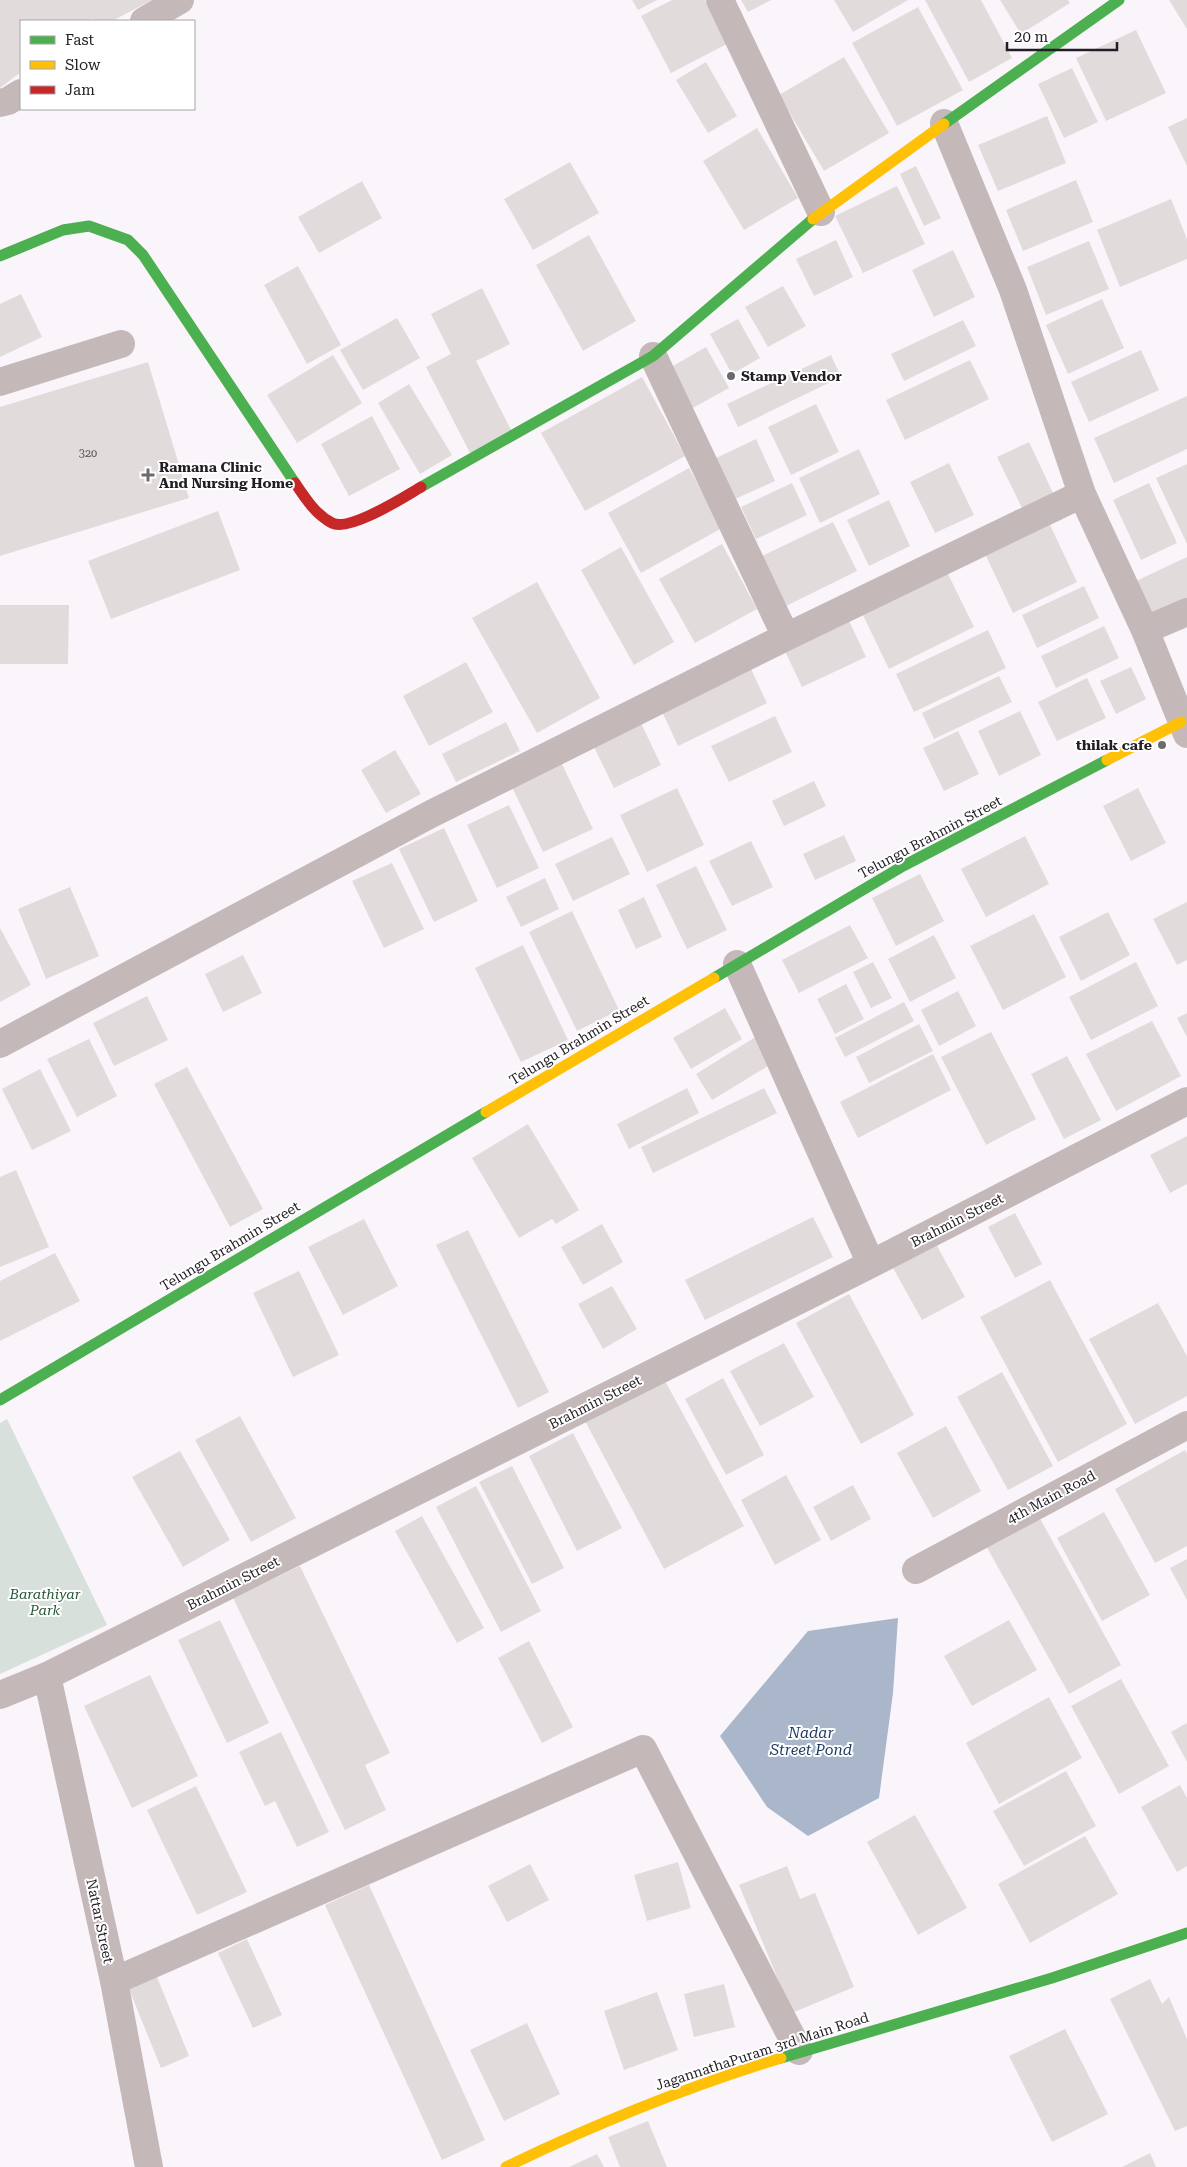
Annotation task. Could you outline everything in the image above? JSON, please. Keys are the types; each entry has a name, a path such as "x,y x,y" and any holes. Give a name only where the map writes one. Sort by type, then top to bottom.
{"street":[{"path":"146,20 180,0"},
{"path":"720,0 822,212"},
{"path":"0,256 63,230 89,226 128,240 143,255 316,511 334,524 353,523 371,515 653,356 822,212 944,123 1119,0"},
{"path":"0,103 8,101 20,94"},
{"path":"944,123 1013,290 1082,494 1145,630 1184,728"},
{"path":"0,382 121,344"},
{"path":"653,356 786,637"},
{"path":"0,1044 431,814 786,637 1082,494"},
{"path":"1145,630 1187,612"},
{"name":"Telungu Brahmin Street","path":"0,1400 903,866 1184,728"},
{"path":"737,964 871,1264"},
{"name":"Brahmin Street","path":"0,1695 47,1676 871,1264 1187,1101"},
{"name":"4th Main Road","path":"916,1570 1187,1425"},
{"name":"Nattar Street","path":"47,1676 114,1981 149,2167"},
{"path":"114,1981 643,1749 799,2051"},
{"name":"JagannathaPuram 3rd Main Road","path":"506,2167 546,2146 680,2090 799,2051 1035,1983 1187,1933"}],"green space":[{"name":"Barathiyar Park","path":"7,1419 107,1625 0,1674 0,1423"}],"water":[{"name":"Nadar Street Pond","path":"898,1618 893,1693 879,1798 808,1836 767,1807 720,1736 808,1631"}],"building":[{"path":"0,0 152,0 114,20 20,20 20,73 0,88"},
{"path":"632,0 657,0 638,10"},
{"path":"672,0 705,0 727,44 671,73 641,16"},
{"path":"741,0 771,0 748,12"},
{"path":"834,0 908,0 853,32"},
{"path":"925,0 981,0 1012,58 969,82"},
{"path":"1000,0 1068,0 1070,3 1021,34"},
{"path":"1169,0 1187,0 1187,29"},
{"path":"918,7 963,90 897,126 852,43"},
{"path":"1136,30 1166,93 1106,121 1076,58"},
{"path":"844,57 889,133 824,171 779,95"},
{"path":"706,62 737,116 708,133 676,80"},
{"path":"1072,68 1098,122 1064,138 1038,84"},
{"path":"1047,116 1066,163 998,191 978,145"},
{"path":"1187,118 1187,166 1168,127"},
{"path":"757,128 798,198 744,230 703,161"},
{"path":"570,162 599,213 533,250 504,199"},
{"path":"916,166 941,218 924,226 900,174"},
{"path":"1076,180 1093,222 1023,251 1006,210"},
{"path":"362,181 382,218 319,253 298,217"},
{"path":"897,186 925,244 863,273 835,216"},
{"path":"1171,199 1187,239 1187,259 1120,287 1097,230"},
{"path":"589,235 636,321 583,351 536,265"},
{"path":"836,240 853,277 814,296 796,259"},
{"path":"1089,241 1109,289 1046,315 1027,267"},
{"path":"953,250 975,297 934,317 912,270"},
{"path":"298,266 341,345 307,364 264,285"},
{"path":"783,286 806,326 768,347 745,307"},
{"path":"482,288 510,344 476,361 512,432 470,453 426,367 451,354 431,314"},
{"path":"21,294 42,337 0,357 0,304"},
{"path":"1102,299 1124,348 1068,374 1046,325"},
{"path":"397,318 420,358 363,390 340,350"},
{"path":"738,319 760,358 732,374 710,334"},
{"path":"963,320 976,346 904,381 891,354"},
{"path":"706,347 729,388 689,410 666,370"},
{"path":"1141,350 1159,390 1089,422 1071,382"},
{"path":"333,355 362,403 297,443 267,395"},
{"path":"831,355 841,377 738,427 727,404"},
{"path":"970,360 989,399 905,440 886,400"},
{"path":"148,362 189,498 0,556 0,407"},
{"path":"642,377 685,456 585,511 541,433"},
{"path":"409,384 452,455 420,474 378,403"},
{"path":"1187,396 1187,449 1114,483 1094,438"},
{"path":"816,404 839,452 791,475 768,427"},
{"path":"372,416 400,469 349,496 321,444"},
{"path":"756,439 775,481 733,500 714,459"},
{"path":"1029,442 1055,497 1024,512 997,457"},
{"path":"859,449 880,494 820,523 799,478"},
{"path":"949,463 974,515 935,533 910,482"},
{"path":"1187,464 1187,544 1156,478"},
{"path":"689,468 722,528 641,573 608,513"},
{"path":"792,483 807,515 756,539 741,507"},
{"path":"1149,483 1177,543 1141,560 1113,500"},
{"path":"889,500 910,546 869,566 847,520"},
{"path":"218,511 240,570 111,619 88,561"},
{"path":"833,522 857,571 784,607 760,557"},
{"path":"1050,525 1077,582 1013,613 986,556"},
{"path":"722,544 757,609 695,643 659,579"},
{"path":"621,547 674,642 634,665 581,570"},
{"path":"1187,557 1187,599 1153,615 1136,581"},
{"path":"946,570 974,627 889,669 861,611"},
{"path":"537,582 600,698 537,733 472,618"},
{"path":"1084,586 1099,618 1037,648 1022,615"},
{"path":"0,605 69,605 68,664 0,664"},
{"path":"846,614 866,657 802,687 782,645"},
{"path":"1104,626 1119,658 1056,688 1041,656"},
{"path":"988,630 1006,668 914,712 896,674"},
{"path":"466,662 493,712 429,746 403,696"},
{"path":"749,665 767,703 678,746 660,707"},
{"path":"1131,667 1146,699 1116,714 1100,681"},
{"path":"999,676 1012,702 934,739 922,713"},
{"path":"1087,678 1106,718 1057,741 1038,702"},
{"path":"1020,711 1041,755 999,776 978,731"},
{"path":"775,716 792,752 729,782 711,746"},
{"path":"506,722 520,751 456,782 442,754"},
{"path":"641,723 661,765 614,788 593,745"},
{"path":"958,731 979,774 944,791 923,748"},
{"path":"395,750 421,794 386,813 361,770"},
{"path":"561,762 593,829 543,852 511,785"},
{"path":"814,781 826,806 784,826 772,801"},
{"path":"677,788 704,845 647,872 620,815"},
{"path":"1138,788 1166,843 1131,861 1103,806"},
{"path":"509,805 539,868 497,888 467,825"},
{"path":"444,828 478,901 434,922 399,849"},
{"path":"844,835 856,861 815,880 803,854"},
{"path":"1025,836 1049,884 986,917 961,869"},
{"path":"612,837 630,874 573,901 555,864"},
{"path":"751,841 773,887 732,906 709,861"},
{"path":"392,863 424,929 384,948 352,881"},
{"path":"696,866 727,930 687,949 656,885"},
{"path":"920,874 944,921 896,946 872,898"},
{"path":"545,878 559,909 521,927 506,897"},
{"path":"70,887 99,956 46,979 18,909"},
{"path":"644,897 662,937 636,949 618,910"},
{"path":"1187,902 1187,960 1177,965 1153,919"},
{"path":"572,911 619,1010 577,1031 529,932"},
{"path":"1108,912 1130,955 1081,981 1059,937"},
{"path":"1034,914 1066,977 1003,1010 970,946"},
{"path":"850,925 868,958 799,993 782,960"},
{"path":"0,928 31,985 0,1002"},
{"path":"934,935 956,978 910,1002 888,959"},
{"path":"523,945 568,1040 521,1062 475,968"},
{"path":"243,955 262,993 223,1012 205,974"},
{"path":"873,962 892,998 871,1008 853,972"},
{"path":"1136,962 1158,1006 1091,1040 1069,997"},
{"path":"846,984 864,1019 835,1034 817,999"},
{"path":"958,991 976,1026 939,1046 921,1010"},
{"path":"147,996 168,1040 114,1066 93,1023"},
{"path":"904,1002 914,1021 845,1057 835,1038"},
{"path":"725,1008 742,1039 691,1069 673,1038"},
{"path":"1187,1013 1187,1037 1177,1018"},
{"path":"1152,1021 1181,1076 1116,1111 1086,1054"},
{"path":"919,1024 933,1051 869,1083 856,1057"},
{"path":"991,1032 1036,1119 986,1145 941,1057"},
{"path":"757,1036 773,1063 712,1100 696,1074"},
{"path":"89,1039 117,1096 77,1117 47,1059"},
{"path":"933,1054 951,1090 858,1138 840,1102"},
{"path":"1067,1056 1101,1120 1064,1139 1031,1074"},
{"path":"187,1067 263,1209 230,1227 154,1084"},
{"path":"40,1069 71,1131 32,1150 2,1089"},
{"path":"687,1088 699,1113 629,1149 617,1124"},
{"path":"764,1088 777,1113 653,1173 641,1147"},
{"path":"528,1124 579,1210 556,1224 552,1219 519,1238 472,1158"},
{"path":"1187,1136 1187,1184 1170,1193 1150,1155"},
{"path":"16,1170 49,1247 0,1267 0,1177"},
{"path":"1015,1213 1042,1264 1015,1278 988,1227"},
{"path":"813,1217 833,1257 705,1320 685,1280"},
{"path":"364,1219 398,1286 343,1315 308,1247"},
{"path":"602,1224 623,1262 583,1285 561,1247"},
{"path":"468,1230 549,1392 518,1408 436,1245"},
{"path":"936,1244 965,1297 922,1320 893,1268"},
{"path":"55,1253 80,1301 0,1341 0,1281"},
{"path":"299,1271 339,1355 293,1377 253,1293"},
{"path":"1050,1280 1127,1424 1058,1462 980,1317"},
{"path":"612,1286 637,1329 603,1349 578,1304"},
{"path":"849,1294 914,1415 861,1444 796,1323"},
{"path":"1158,1303 1187,1356 1187,1396 1135,1424 1089,1339"},
{"path":"784,1343 814,1397 760,1426 730,1371"},
{"path":"1002,1372 1053,1466 1008,1490 957,1397"},
{"path":"723,1378 764,1455 726,1475 685,1399"},
{"path":"664,1379 744,1526 664,1569 585,1421"},
{"path":"240,1416 296,1518 251,1542 195,1440"},
{"path":"946,1426 981,1491 933,1518 897,1453"},
{"path":"573,1433 622,1528 577,1551 529,1456"},
{"path":"1185,1450 1187,1453 1187,1546 1155,1563 1115,1489"},
{"path":"180,1451 230,1540 183,1567 132,1477"},
{"path":"512,1466 564,1568 532,1584 479,1482"},
{"path":"786,1475 821,1540 775,1565 741,1500"},
{"path":"853,1485 871,1519 831,1541 813,1507"},
{"path":"476,1486 541,1611 501,1632 436,1507"},
{"path":"1104,1512 1150,1595 1102,1621 1057,1538"},
{"path":"1038,1515 1121,1665 1069,1694 985,1544"},
{"path":"422,1516 484,1628 457,1643 395,1531"},
{"path":"1187,1559 1187,1600 1170,1568"},
{"path":"300,1566 390,1753 365,1765 386,1810 345,1830 233,1598"},
{"path":"220,1620 269,1723 227,1743 178,1640"},
{"path":"1009,1620 1037,1670 972,1706 944,1656"},
{"path":"529,1641 573,1727 542,1743 498,1658"},
{"path":"150,1675 198,1776 132,1808 84,1706"},
{"path":"1121,1679 1169,1766 1119,1794 1071,1706"},
{"path":"1049,1697 1082,1758 999,1804 966,1743"},
{"path":"1187,1723 1187,1762 1171,1732"},
{"path":"281,1732 329,1832 297,1847 275,1801 265,1806 239,1752"},
{"path":"1066,1771 1096,1826 1024,1866 993,1811"},
{"path":"1180,1785 1187,1798 1187,1866 1177,1872 1141,1807"},
{"path":"196,1786 247,1892 197,1915 147,1810"},
{"path":"915,1815 967,1908 918,1935 867,1842"},
{"path":"1085,1836 1118,1894 1030,1943 998,1884"},
{"path":"678,1862 691,1908 647,1921 634,1875"},
{"path":"530,1864 549,1900 507,1922 488,1886"},
{"path":"787,1866 800,1899 815,1893 854,1987 792,2013 739,1885"},
{"path":"369,1885 485,2140 442,2160 325,1905"},
{"path":"247,1939 282,2015 253,2028 218,1953"},
{"path":"157,1977 189,2056 161,2068 129,1989"},
{"path":"1150,1979 1162,2004 1169,1997 1187,2039 1187,2126 1175,2131 1110,1999"},
{"path":"724,1984 735,2027 694,2037 684,1994"},
{"path":"657,1992 678,2050 624,2070 604,2011"},
{"path":"527,2023 560,2094 504,2121 470,2050"},
{"path":"1065,2029 1108,2114 1052,2142 1009,2056"},
{"path":"648,2121 667,2167 620,2167 608,2137"},
{"path":"1150,2153 1156,2167 1122,2167"},
{"path":"597,2154 604,2167 569,2167"}],"traffic: fast":[{"path":"944,124 1119,0"},
{"path":"421,487 653,356 813,219"},
{"path":"0,256 63,230 89,226 128,240 143,255 295,483"},
{"path":"714,978 903,866 1107,760"},
{"path":"0,1400 486,1112"},
{"path":"781,2058 1052,1978 1187,1933"}],"traffic: slow":[{"path":"813,219 944,124"},
{"path":"1107,760 1181,722"},
{"path":"486,1112 714,978"},
{"path":"506,2167 642,2107 711,2081 781,2058"}],"traffic: jam":[{"path":"295,483 311,506 326,520 340,524 351,523 364,518 421,487"}],"place":[{"name":"Stamp Vendor","path":"731,376"},
{"name":"Ramana Clinic And Nursing Home","path":"148,475"},
{"name":"thilak cafe","path":"1162,745"}]}
